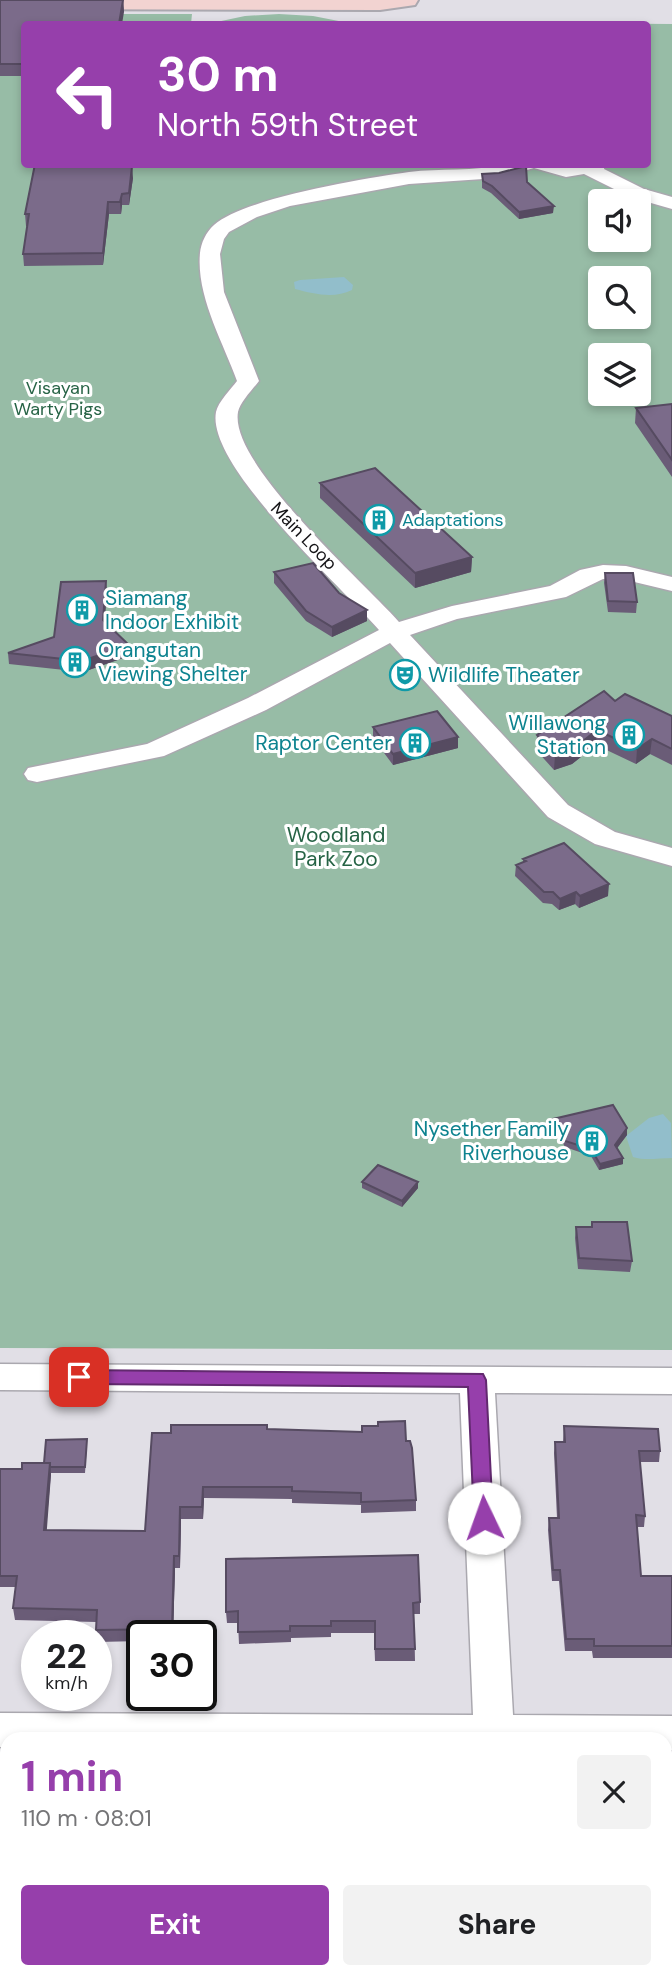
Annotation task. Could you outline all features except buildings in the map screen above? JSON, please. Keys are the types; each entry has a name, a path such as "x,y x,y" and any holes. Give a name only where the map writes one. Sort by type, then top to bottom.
{"street":[{"path":"0,3 380,4 407,0"},
{"name":"Main Loop","path":"513,168 498,172 409,178 286,201 229,223 218,232 211,244 210,267 214,292 248,381 227,411 229,435 251,474 287,522 361,594 558,811 605,838 672,856"},
{"path":"555,168 566,171 586,168"},
{"path":"595,168 637,192 672,203"},
{"path":"37,774 155,750 257,704 393,632 452,613 557,592 595,573 626,573 672,584"},
{"path":"0,1377 672,1381"},
{"path":"477,1380 494,1732"},
{"path":"0,1730 77,1732"}],"green space":[{"name":"Woodland Park Zoo","path":"0,14 192,14 191,21 21,21 21,168 651,168 651,24 672,24 672,1350 0,1348"},
{"path":"279,14 339,21 221,21 245,16"}],"water":[{"path":"344,277 353,285 352,290 345,293 324,295 295,289 294,282 300,280"},
{"path":"663,1114 671,1123 672,1158 633,1157 626,1136 649,1118"}],"place":[{"name":"Adaptations","path":"379,520"},
{"name":"Siamang Indoor Exhibit","path":"82,610"},
{"name":"Orangutan Viewing Shelter","path":"75,662"},
{"name":"Wildlife Theater","path":"405,675"},
{"name":"Willawong Station","path":"629,735"},
{"name":"Raptor Center","path":"415,743"},
{"name":"Nysether Family Riverhouse","path":"592,1141"}],"route":[{"path":"79,1377 477,1380 484,1518"}],"park label":[{"name":"Visayan Warty Pigs","path":"58,398"}]}
